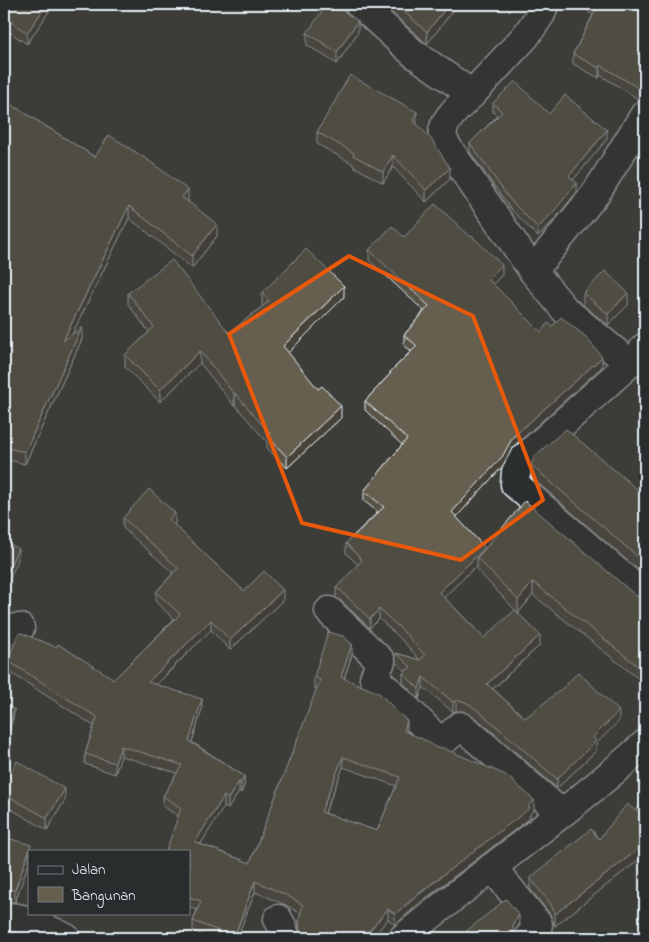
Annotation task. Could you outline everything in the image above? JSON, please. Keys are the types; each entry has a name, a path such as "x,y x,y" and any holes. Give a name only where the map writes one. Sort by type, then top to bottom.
{"street":[{"path":"359,4 413,53 472,94"},
{"path":"544,4 541,14 526,37 449,117 443,127 443,137 448,148 533,271 565,310 640,356 523,459 516,472 516,484 645,596"},
{"path":"533,271 596,193 645,114"},
{"path":"329,611 381,661 374,678 441,743 460,726 561,813"},
{"path":"403,938 442,905 611,774 645,744"},
{"path":"492,867 538,924 536,930 528,938"},
{"path":"4,918 26,920 66,938"}],"highlighted area":[{"path":"349,256 473,316 543,500 461,560 302,523 229,334"}],"building":[{"path":"11,4 47,4 27,33 4,17"},
{"path":"327,4 333,4 358,21 337,52 307,33"},
{"path":"395,4 449,4 427,32"},
{"path":"592,4 645,4 645,88 640,89 600,65 599,68 573,54 597,8"},
{"path":"350,75 417,112 413,120 432,140 450,168 426,190 393,155 383,172 317,132"},
{"path":"515,81 549,114 565,95 607,130 569,176 577,183 538,228 510,200 470,143 502,112 493,103"},
{"path":"4,100 95,157 109,135 148,160 188,190 182,197 217,224 192,256 129,206 63,341 82,327 25,452 4,447"},
{"path":"435,204 502,265 488,279 541,332 548,323 552,326 561,317 586,337 602,357 513,437 502,457 452,512 485,548 439,592 484,638 515,610 540,635 487,684 525,718 563,688 578,672 619,711 593,737 596,741 557,779 469,704 463,701 453,702 423,677 419,689 403,673 411,667 396,653 420,660 425,655 379,609 370,619 336,588 362,560 346,543 384,507 364,491 407,439 365,401 390,372 417,346 404,335 429,306 369,250 392,226 404,237"},
{"path":"306,249 344,286 283,346 318,389 322,386 341,406 287,457 267,436 270,434 234,394 200,351 160,390 125,355 154,327 128,293 172,260 229,333 269,301 262,293"},
{"path":"605,271 628,293 608,314 583,293"},
{"path":"566,429 645,496 645,563 531,465 535,456"},
{"path":"149,489 175,513 169,520 244,591 264,571 283,590 230,640 211,620 148,682 202,699 189,741 244,776 241,783 239,782 228,799 224,796 195,842 250,863 320,680 314,677 328,632 343,636 352,644 341,677 379,693 407,721 404,731 427,741 436,748 443,748 506,775 534,800 528,806 530,808 395,914 388,909 363,938 296,938 300,932 299,919 303,905 255,881 234,937 193,921 201,901 190,897 190,850 166,850 181,808 163,796 182,765 121,746 115,763 85,754 97,717 8,661 18,634 21,633 56,647 58,644 114,679 180,614 156,592 178,568 123,518","holes":["343,757 400,777 377,831 321,812"]},
{"path":"525,501 635,595 645,599 645,672 533,582 518,600 477,558"},
{"path":"4,542 18,548 4,580"},
{"path":"4,705 14,709 7,732 4,731"},
{"path":"17,761 65,789 47,818 4,794 4,785"},
{"path":"645,797 645,850 641,847 555,914 550,903 530,878 591,829 599,839 627,804 636,811"},
{"path":"4,837 31,845 15,890 4,891"},
{"path":"506,899 519,915 513,923 513,931 504,938 458,938"}]}
